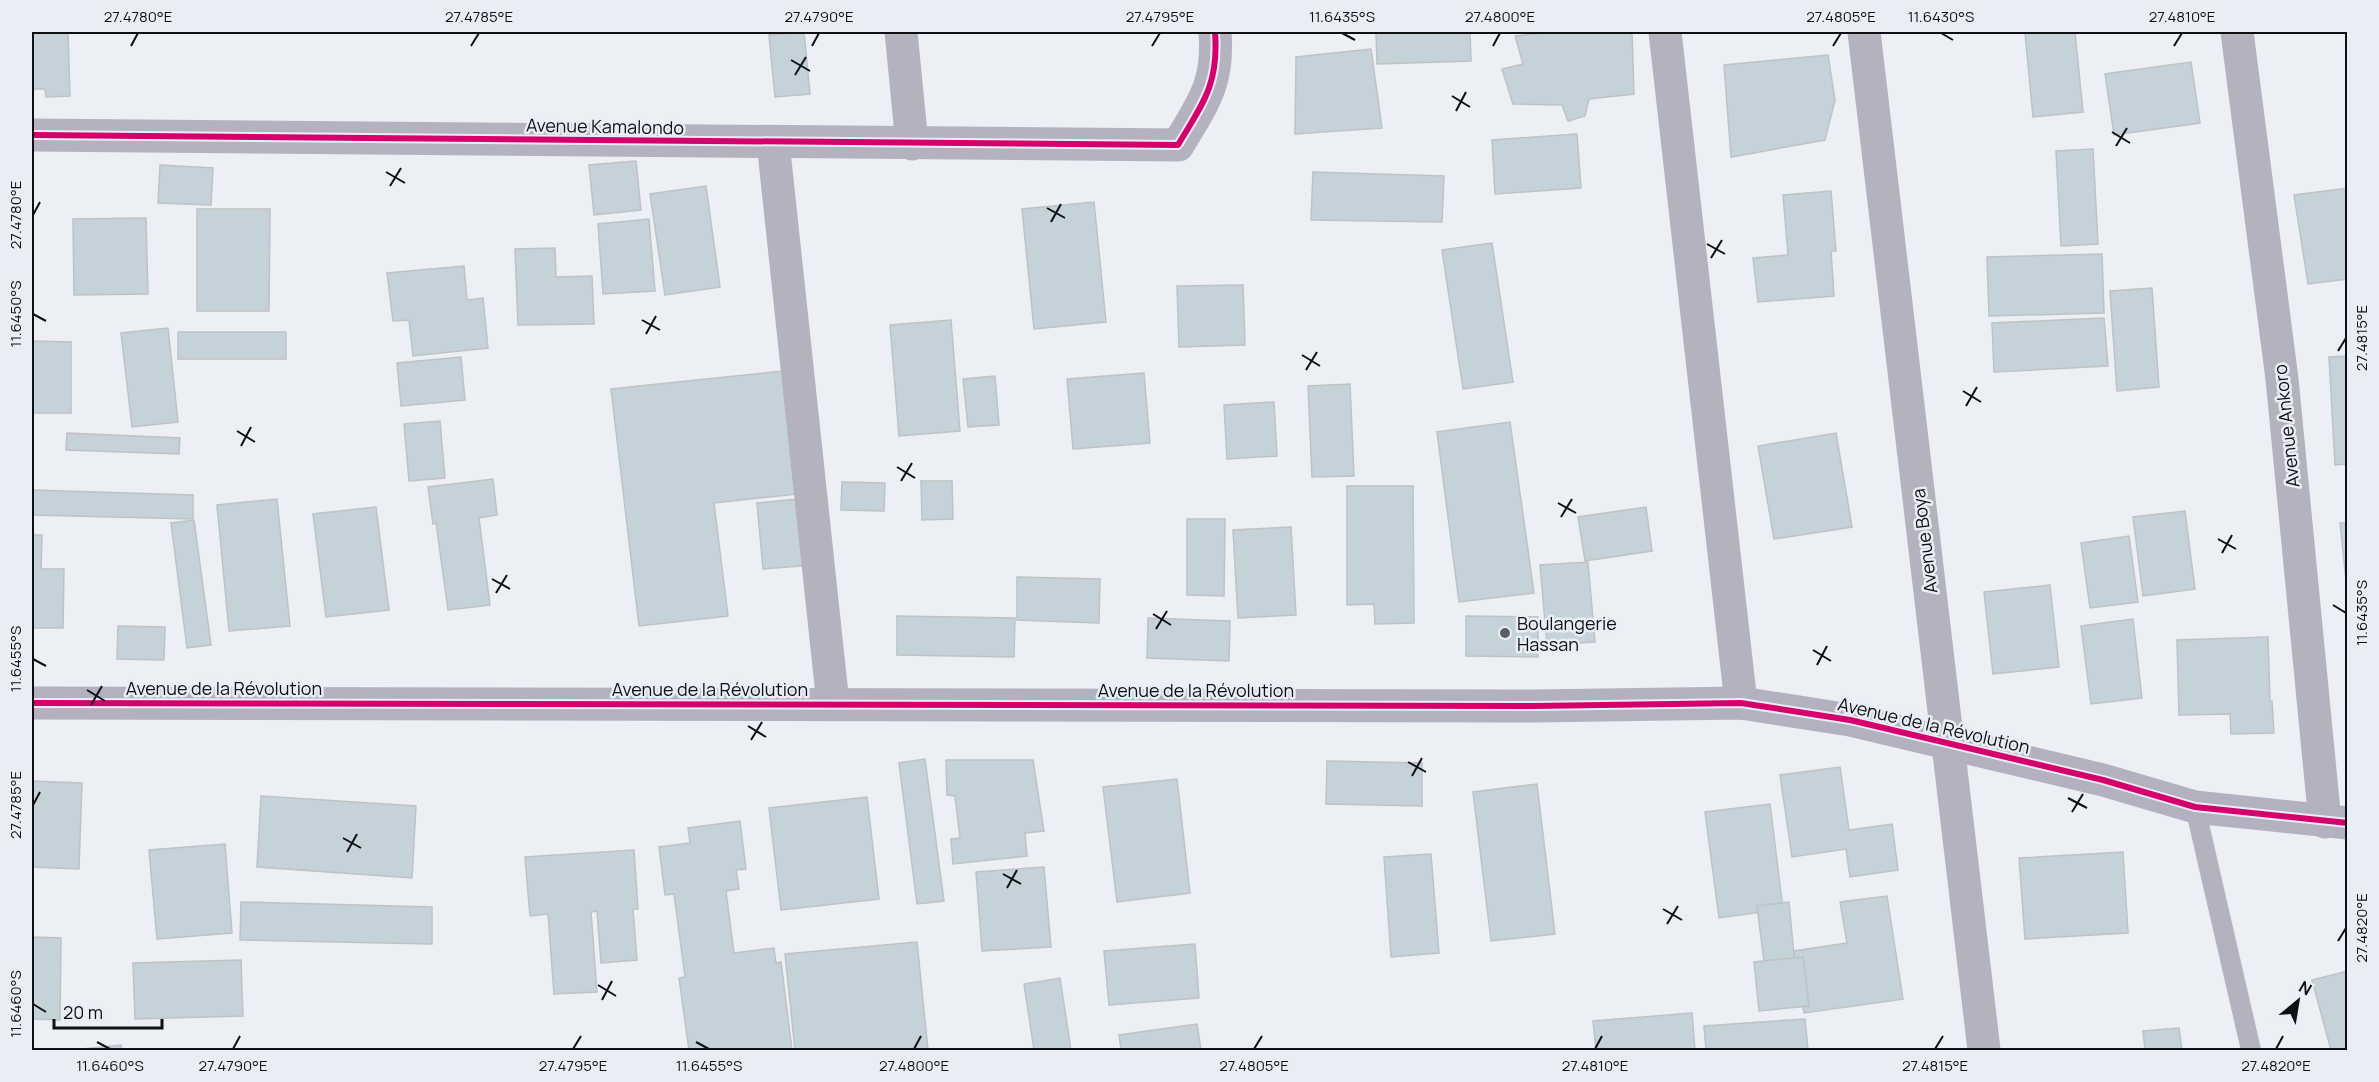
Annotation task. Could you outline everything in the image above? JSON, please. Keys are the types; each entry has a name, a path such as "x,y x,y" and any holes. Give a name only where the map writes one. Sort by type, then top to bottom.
{"street":[{"path":"901,32 912,144"},
{"name":"Avenue Kamalondo","path":"32,135 1178,145 1209,91 1217,55 1215,32"},
{"path":"1665,32 1741,703"},
{"name":"Avenue Boya","path":"1864,32 1984,1050"},
{"name":"Avenue Ankoro","path":"2237,32 2336,823"},
{"path":"773,142 833,704"},
{"name":"Avenue de la Révolution","path":"32,703 1534,706 1741,703 1851,720 1948,742 2103,780 2195,807 2250,811 2336,823"}],"lane":[{"path":"2195,807 2251,1050"}],"building":[{"path":"32,32 68,32 70,96 46,97 45,89 32,89"},
{"path":"804,32 810,94 775,97 769,35"},
{"path":"1376,32 1470,32 1471,61 1377,64"},
{"path":"1554,32 1632,32 1634,94 1589,99 1585,116 1568,121 1562,105 1513,104 1502,69 1523,64 1515,36"},
{"path":"2075,32 2083,112 2033,117 2025,33"},
{"path":"1371,49 1382,128 1295,134 1296,57"},
{"path":"1828,55 1835,100 1825,140 1731,157 1724,65"},
{"path":"2191,62 2200,123 2114,135 2105,74"},
{"path":"1577,134 1581,188 1495,194 1492,140"},
{"path":"2093,149 2098,244 2061,246 2056,151"},
{"path":"636,161 641,210 594,215 589,165"},
{"path":"160,165 213,168 211,205 158,203"},
{"path":"1313,172 1444,176 1442,222 1311,220"},
{"path":"706,186 720,287 665,295 650,194"},
{"path":"2348,188 2348,279 2308,284 2294,195"},
{"path":"1831,191 1836,251 1831,251 1834,296 1758,302 1753,258 1788,255 1783,195"},
{"path":"1094,202 1106,322 1034,329 1022,209"},
{"path":"197,209 270,209 269,311 197,311"},
{"path":"146,218 148,294 74,295 73,219"},
{"path":"649,219 655,291 603,294 598,224"},
{"path":"1492,243 1513,382 1463,389 1442,250"},
{"path":"555,248 556,277 592,276 594,324 518,325 515,249"},
{"path":"2102,254 2104,313 1989,316 1987,257"},
{"path":"464,266 467,300 483,298 488,348 413,356 409,320 393,321 387,273"},
{"path":"1243,285 1245,345 1179,347 1177,286"},
{"path":"2152,288 2159,387 2117,391 2110,291"},
{"path":"2104,318 2108,366 1994,372 1992,323"},
{"path":"951,320 960,431 899,436 890,325"},
{"path":"168,328 178,422 132,427 121,333"},
{"path":"178,332 286,332 286,359 178,359"},
{"path":"32,341 71,342 71,413 32,413"},
{"path":"2348,356 2348,464 2335,465 2329,357"},
{"path":"461,357 465,400 401,406 397,363"},
{"path":"783,371 797,494 714,503 728,616 639,626 611,389"},
{"path":"1144,373 1150,443 1073,449 1067,379"},
{"path":"995,376 999,425 968,427 963,379"},
{"path":"1350,384 1354,476 1312,477 1308,386"},
{"path":"1274,402 1277,456 1227,459 1224,405"},
{"path":"440,421 445,478 409,481 404,424"},
{"path":"1510,422 1534,593 1459,602 1437,432"},
{"path":"67,433 180,438 179,454 66,450"},
{"path":"1836,433 1852,527 1774,539 1758,446"},
{"path":"493,479 497,515 479,518 490,605 448,610 436,523 433,524 428,487"},
{"path":"921,481 952,481 953,519 922,520"},
{"path":"842,482 885,483 884,511 841,510"},
{"path":"1347,486 1413,486 1414,623 1375,624 1374,604 1347,605"},
{"path":"32,490 193,495 193,519 32,515"},
{"path":"807,498 813,565 763,569 757,503"},
{"path":"277,499 290,626 229,631 217,505"},
{"path":"376,507 389,610 326,617 313,514"},
{"path":"1646,507 1652,551 1585,561 1578,517"},
{"path":"2185,511 2195,589 2143,596 2133,517"},
{"path":"1187,519 1225,519 1224,596 1187,595"},
{"path":"194,520 211,645 187,648 171,523"},
{"path":"2340,523 2348,523 2348,599"},
{"path":"1291,527 1296,615 1238,618 1233,530"},
{"path":"32,535 42,535 41,569 64,569 63,628 32,628"},
{"path":"2129,536 2138,602 2090,608 2081,543"},
{"path":"1588,562 1595,642 1547,645 1540,565"},
{"path":"1017,577 1100,579 1099,623 1017,620"},
{"path":"2050,585 2059,667 1993,674 1984,592"},
{"path":"897,616 1015,618 1014,657 897,655"},
{"path":"1466,616 1538,617 1538,657 1466,656"},
{"path":"1148,618 1230,621 1229,661 1147,658"},
{"path":"2133,619 2142,698 2091,704 2081,626"},
{"path":"118,626 165,627 164,660 117,659"},
{"path":"2268,637 2270,701 2272,701 2274,733 2231,734 2230,714 2179,715 2177,640"},
{"path":"925,759 944,901 917,904 899,763"},
{"path":"946,760 1033,760 1044,831 1025,833 1027,856 953,864 951,839 960,838 955,796 947,795"},
{"path":"1327,761 1422,763 1422,806 1326,804"},
{"path":"1840,767 1849,830 1892,824 1898,870 1850,877 1846,849 1792,857 1780,775"},
{"path":"1177,779 1190,893 1117,902 1103,787"},
{"path":"32,781 82,783 79,869 32,867"},
{"path":"1537,784 1555,934 1491,941 1473,792"},
{"path":"261,796 416,806 412,878 257,867"},
{"path":"867,797 879,899 781,910 769,808"},
{"path":"1770,804 1783,909 1719,918 1705,812"},
{"path":"740,821 746,869 736,870 739,889 726,891 734,953 774,948 776,963 781,962 792,1050 689,1050 679,978 685,977 674,894 665,895 659,847 690,843 688,828"},
{"path":"225,844 232,933 157,939 149,850"},
{"path":"634,850 638,909 633,909 637,960 601,963 597,911 591,912 597,992 554,994 548,914 530,916 525,857"},
{"path":"2123,852 2128,933 2025,939 2019,858"},
{"path":"1431,854 1439,953 1391,957 1384,857"},
{"path":"1044,867 1051,947 982,951 976,872"},
{"path":"1887,896 1903,999 1804,1013 1794,951 1847,943 1840,902"},
{"path":"241,902 432,907 432,944 240,940"},
{"path":"1789,902 1795,966 1765,969 1757,906"},
{"path":"32,937 61,938 60,1020 32,1019"},
{"path":"917,942 928,1050 795,1050 785,954"},
{"path":"1195,944 1199,998 1109,1005 1104,951"},
{"path":"1803,957 1809,1006 1759,1011 1754,962"},
{"path":"241,960 243,1016 135,1019 133,963"},
{"path":"2348,971 2348,1050 2331,1050 2312,980"},
{"path":"1060,978 1071,1050 1034,1050 1024,984"},
{"path":"1692,1013 1695,1050 1596,1050 1593,1021"},
{"path":"1805,1019 1808,1050 1706,1050 1704,1026"},
{"path":"1197,1024 1201,1050 1121,1050 1119,1035"},
{"path":"2179,1028 2182,1050 2145,1050 2143,1031"},
{"path":"121,1045 122,1050 72,1050"}],"cycle path":[{"path":"32,135 1178,145 1202,104 1212,80 1216,50 1215,32"},
{"path":"32,703 1534,706 1741,703 1850,720 2103,780 2195,807 2348,823"}],"place":[{"name":"Boulangerie Hassan","path":"1505,633"}]}
